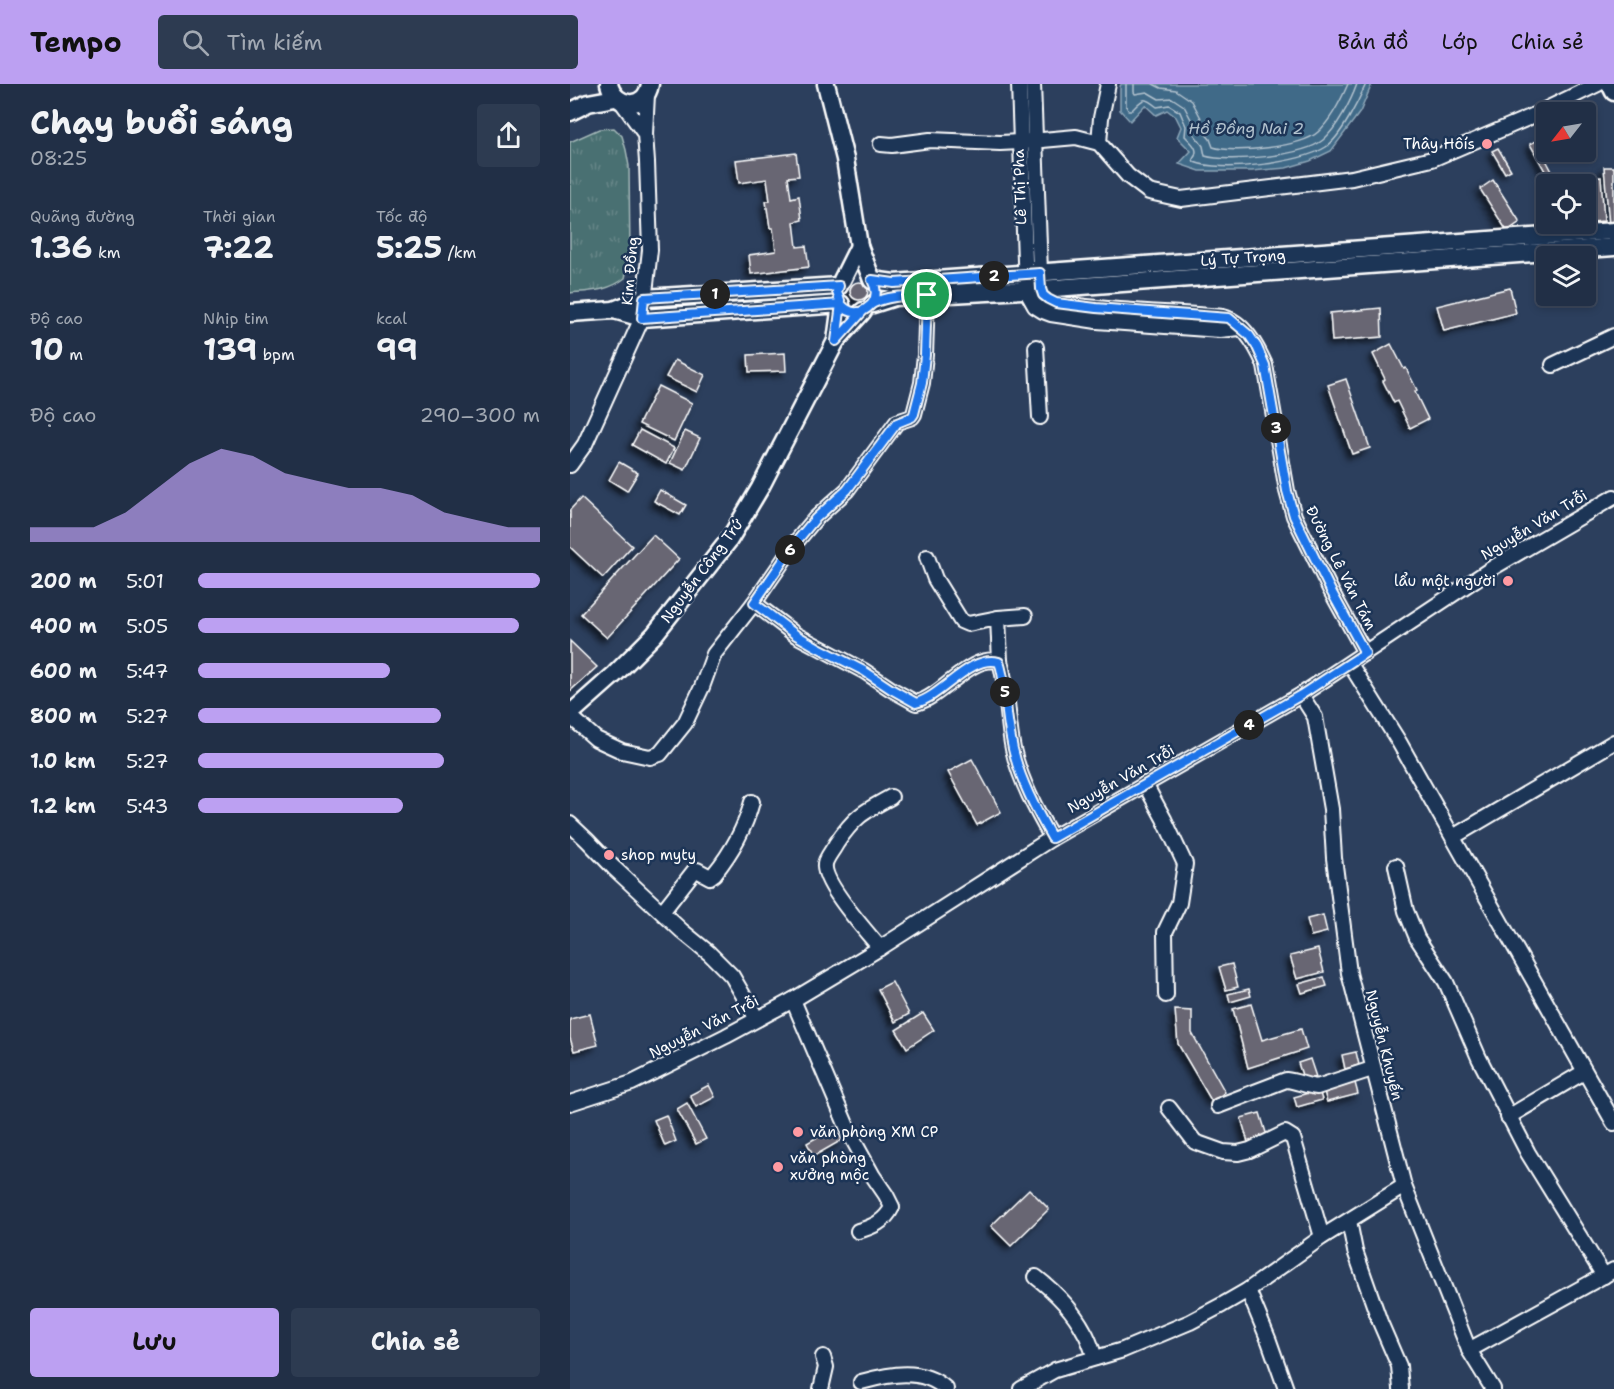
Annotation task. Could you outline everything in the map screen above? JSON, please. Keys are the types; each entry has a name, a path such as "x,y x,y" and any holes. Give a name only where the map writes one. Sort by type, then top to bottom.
{"street":[{"path":"826,84 845,159 860,246 876,292 868,307 851,311 841,304 837,292 860,246"},
{"path":"1018,84 1020,142 1033,281"},
{"name":"Lê Thị Pha","path":"1033,84 1035,140 1033,281"},
{"path":"1099,143 1108,84"},
{"path":"881,144 892,145 930,140 1000,143 1076,137 1099,143 1128,176 1149,192 1181,199 1352,178 1432,159 1528,118 1598,84"},
{"path":"1610,84 1614,92"},
{"path":"614,92 628,104 636,103 642,99 650,87"},
{"name":"Kim Đồng","path":"570,465 585,444 642,318 651,250 645,134 650,87"},
{"path":"570,112 614,92"},
{"path":"614,92 645,134"},
{"name":"Lý Tự Trọng","path":"868,307 895,297 1033,281 1614,231"},
{"name":"Lý Tự Trọng","path":"872,280 894,283 1033,281 1614,247"},
{"path":"570,313 614,310 644,298 840,283 854,273 872,280"},
{"name":"Đường Lê Văn Tám","path":"1033,281 1035,306 1052,314 1153,326 1220,330 1240,328 1249,335 1265,365 1287,491 1294,516 1365,653"},
{"path":"570,715 596,739 622,751 650,757 660,754 685,723 714,654 754,603 796,542 815,519 847,490 897,423 914,414 922,383 927,295"},
{"path":"614,310 642,318 841,304"},
{"name":"Nguyễn Công Trứ","path":"836,341 841,304"},
{"name":"Nguyễn Công Trứ","path":"570,715 654,635 729,540 836,341 868,307"},
{"path":"1553,364 1614,336"},
{"path":"1036,347 1040,417"},
{"name":"Nguyễn Văn Trỗi","path":"570,1103 632,1083 793,1000 880,948 1052,838 1301,695 1494,567 1614,497"},
{"path":"927,557 935,579 961,621 968,624 1025,616"},
{"path":"754,603 796,635 864,671 916,703 972,667 986,661 999,662"},
{"path":"998,618 999,662 1003,673 1013,750 1038,815 1052,838"},
{"path":"1350,664 1399,742 1614,1123"},
{"name":"Nguyễn Khuyến","path":"1301,695 1315,717 1330,809 1348,973 1404,1186 1469,1350 1492,1389"},
{"path":"1453,837 1614,742"},
{"path":"1145,784 1185,864 1179,903 1165,932 1166,995"},
{"path":"880,948 832,887 826,875 825,863 857,816 891,797"},
{"path":"662,912 694,871 697,870 710,877 714,874 741,832 752,802"},
{"path":"570,824 614,868 732,976 757,1019"},
{"path":"1396,866 1406,911 1417,938 1446,982 1508,1117 1528,1153 1609,1273 1469,1350"},
{"path":"793,1000 851,1136 892,1208 881,1221 858,1231"},
{"path":"1218,1106 1286,1080 1317,1087 1372,1069"},
{"path":"1508,1117 1584,1072"},
{"path":"1168,1108 1195,1142 1223,1152 1238,1153 1250,1150 1285,1134 1293,1138 1322,1237"},
{"path":"1028,1387 1055,1370 1123,1350 1190,1322 1248,1290 1322,1237 1404,1186"},
{"path":"1349,1221 1355,1251 1380,1322 1399,1366 1401,1389"},
{"path":"1036,1277 1052,1289 1071,1311 1084,1330 1095,1358"},
{"path":"1248,1290 1286,1389"},
{"path":"821,1389 826,1367 823,1358"},
{"path":"861,1382 898,1374 926,1376 938,1381 946,1389"}],"green space":[{"path":"614,128 622,136 629,166 630,257 625,278 606,288 570,293 570,142 599,129"}],"water":[{"name":"Hồ Đồng Nai 2","path":"1121,84 1372,84 1360,112 1331,151 1310,161 1286,168 1252,171 1200,171 1179,164 1191,151 1177,137 1181,127 1176,117 1167,110 1156,115 1145,105 1130,121 1120,110"}],"building":[{"path":"1536,141 1536,155 1530,144"},
{"path":"1498,148 1511,170 1505,173 1492,151"},
{"path":"796,153 799,176 788,177 791,198 799,196 802,220 794,222 797,247 806,246 809,267 751,274 749,255 776,251 766,201 770,201 767,179 739,183 736,160"},
{"path":"1540,162 1547,162 1553,174 1547,174"},
{"path":"1604,167 1614,167 1614,224 1609,225"},
{"path":"1596,177 1601,177 1604,221 1596,222"},
{"path":"1493,180 1520,222 1507,231 1480,189"},
{"path":"859,282 865,285 868,291 865,297 859,300 853,297 850,291 853,285"},
{"path":"1510,288 1516,313 1444,331 1437,306"},
{"path":"1381,308 1382,337 1332,341 1330,313"},
{"path":"1391,344 1417,390 1415,392 1428,419 1410,428 1397,401 1394,403 1383,381 1385,379 1373,354"},
{"path":"785,353 786,371 749,372 748,355"},
{"path":"675,360 705,375 697,392 666,377"},
{"path":"1346,379 1370,448 1352,454 1328,385"},
{"path":"658,386 692,403 674,441 639,424"},
{"path":"640,430 674,448 666,464 632,445"},
{"path":"685,431 700,438 685,470 670,463"},
{"path":"619,462 638,473 627,491 609,480"},
{"path":"660,490 686,505 680,515 654,501"},
{"path":"581,498 632,546 603,578 570,547 570,510"},
{"path":"653,535 679,559 607,638 581,614"},
{"path":"570,641 597,667 570,691"},
{"path":"972,759 1001,812 977,825 948,772"},
{"path":"1323,915 1327,932 1311,936 1307,919"},
{"path":"1318,949 1324,972 1297,979 1290,956"},
{"path":"1232,964 1238,987 1226,990 1219,967"},
{"path":"1324,977 1327,986 1302,993 1299,984"},
{"path":"892,982 909,1014 895,1022 878,989"},
{"path":"1249,989 1251,996 1230,1002 1228,994"},
{"path":"1251,1004 1262,1040 1301,1029 1307,1049 1248,1068 1233,1009"},
{"path":"1175,1010 1192,1011 1192,1033 1225,1092 1212,1102 1178,1044"},
{"path":"923,1013 934,1030 907,1048 896,1030"},
{"path":"590,1014 598,1045 574,1051 570,1038 570,1019"},
{"path":"1356,1052 1359,1065 1345,1069 1342,1055"},
{"path":"1310,1059 1316,1077 1304,1081 1298,1063"},
{"path":"1354,1079 1358,1094 1327,1102 1323,1088"},
{"path":"709,1085 715,1097 696,1107 690,1095"},
{"path":"1319,1090 1322,1100 1297,1107 1294,1097"},
{"path":"687,1103 706,1139 696,1144 677,1109"},
{"path":"1260,1113 1267,1136 1248,1142 1241,1118"},
{"path":"666,1115 676,1141 665,1146 654,1120"},
{"path":"835,1127 842,1140 814,1156 807,1143"},
{"path":"1029,1189 1049,1209 1011,1246 991,1226"}],"place":[{"name":"Thây Hôís","path":"1487,144"},
{"name":"lẩu một người","path":"1508,581"},
{"name":"shop myty","path":"609,855"},
{"name":"văn phòng XM CP","path":"798,1132"},
{"name":"văn phòng xưởng mộc","path":"778,1167"}],"route":[{"path":"927,295 895,297 873,304 857,312 845,309 841,304 642,318 644,298 839,286 837,292 841,304 836,341 863,311 873,304 876,292 872,280 894,283 1040,273 1043,295 1056,303 1229,318 1249,335 1265,365 1287,491 1294,516 1365,653 1301,695 1052,838 1038,815 1013,750 1003,673 999,662 986,661 972,667 916,703 838,656 796,635 754,603 774,572 815,519 847,490 897,423 914,414 922,383 927,295"}]}
